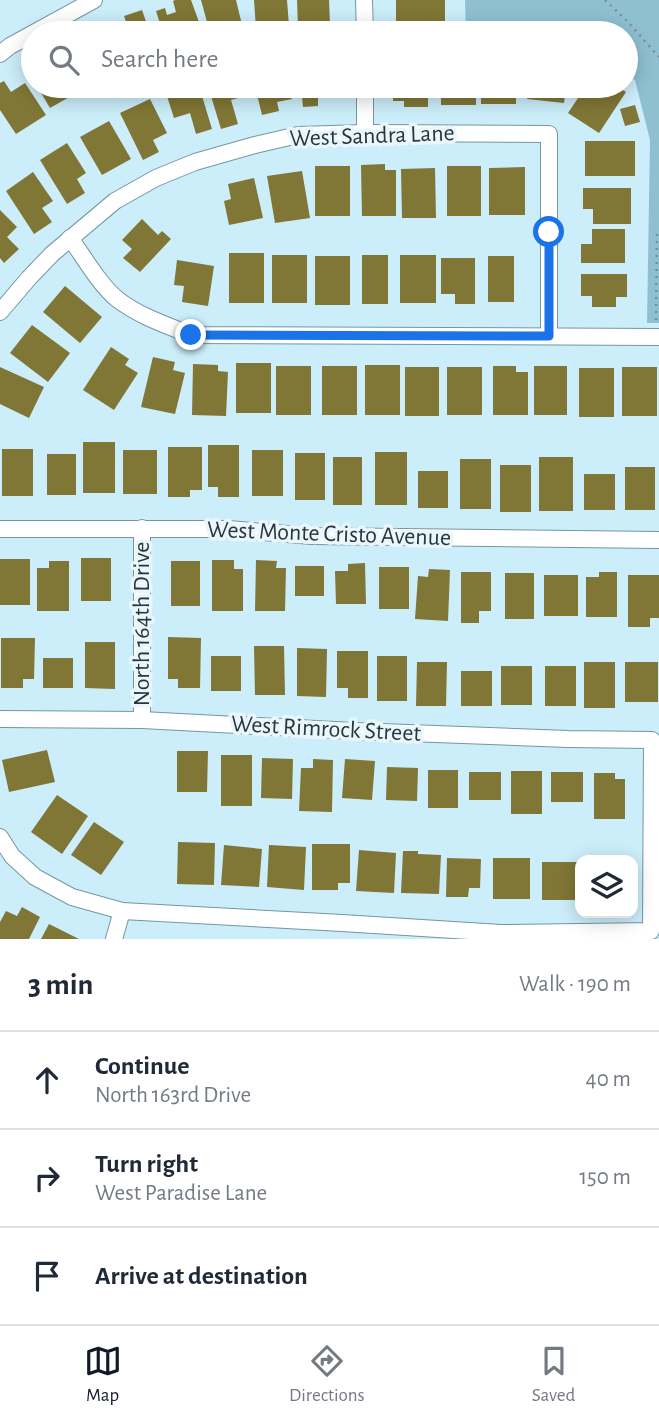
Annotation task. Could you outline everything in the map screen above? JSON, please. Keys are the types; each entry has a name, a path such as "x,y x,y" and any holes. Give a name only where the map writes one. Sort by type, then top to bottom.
{"street":[{"path":"56,21 94,0"},
{"path":"364,0 365,21"},
{"path":"0,54 21,40"},
{"path":"365,98 365,133"},
{"name":"West Sandra Lane","path":"0,312 29,278 115,201 156,178 195,162 298,135 549,134 549,336"},
{"path":"71,238 93,271 116,298 150,319 191,335 658,337"},
{"name":"North 164th Drive","path":"142,528 142,720"},
{"name":"West Monte Cristo Avenue","path":"0,529 228,529 312,536 659,540"},
{"name":"West Rimrock Street","path":"0,719 142,720 368,732 652,740 651,931 500,933 121,911"},
{"path":"0,837 12,856 35,877 72,897 121,911 114,939"}],"path":[{"path":"605,0 626,21"},
{"path":"638,34 659,57"},
{"path":"658,337 659,234"}],"shaded area":[{"path":"465,0 659,0 659,323 647,323 650,140 638,92 638,21 466,21"}],"building":[{"path":"191,0 199,21 159,21 156,11 165,8 167,15 176,12 173,1"},
{"path":"201,0 236,0 241,21 207,21"},
{"path":"254,0 287,0 289,21 255,21"},
{"path":"297,0 329,0 330,21 298,21"},
{"path":"396,0 445,0 445,21 396,21"},
{"path":"142,10 146,21 126,21 124,16"},
{"path":"4,81 11,92 21,86 21,98 35,98 46,115 16,134 0,110 0,83"},
{"path":"44,98 68,98 50,108"},
{"path":"168,98 203,98 212,129 196,134 190,113 174,118"},
{"path":"212,98 238,98 231,100 238,124 221,129"},
{"path":"258,98 292,98 277,102 279,111 262,115"},
{"path":"302,98 318,98 318,106 303,107"},
{"path":"393,98 428,98 428,107 404,107 404,101 393,101"},
{"path":"441,98 476,98 476,105 441,105"},
{"path":"481,98 516,98 516,104 481,104"},
{"path":"527,98 565,98 564,103"},
{"path":"578,98 622,98 599,133 568,113"},
{"path":"150,99 167,133 153,140 159,152 143,160 120,113"},
{"path":"635,105 640,122 625,126 620,109"},
{"path":"109,121 131,159 102,175 80,137"},
{"path":"585,141 635,141 635,176 585,176"},
{"path":"67,143 86,173 77,179 85,193 67,204 40,160"},
{"path":"385,164 385,170 396,170 396,216 362,216 361,165"},
{"path":"315,166 350,166 350,216 315,216"},
{"path":"447,166 481,166 481,216 447,216"},
{"path":"525,167 525,215 489,215 489,168"},
{"path":"435,168 436,218 402,218 401,169"},
{"path":"302,171 310,218 275,223 267,176"},
{"path":"33,172 53,201 42,208 52,222 34,234 6,191"},
{"path":"254,178 263,218 229,225 224,201 231,199 228,184"},
{"path":"583,188 631,188 631,224 593,224 593,209 583,209"},
{"path":"0,210 17,227 7,237 19,249 4,263 0,258"},
{"path":"142,219 158,235 162,231 171,239 140,272 123,258 132,249 122,240"},
{"path":"592,229 625,229 625,263 581,263 581,244 592,244"},
{"path":"229,253 264,253 264,303 229,303"},
{"path":"272,255 307,255 307,303 272,303"},
{"path":"362,255 388,255 388,304 362,304"},
{"path":"400,255 436,255 436,303 400,303"},
{"path":"315,256 350,256 350,305 315,305"},
{"path":"488,256 514,256 514,302 488,302"},
{"path":"441,258 475,258 475,304 455,304 455,294 441,294"},
{"path":"177,260 214,266 208,306 182,302 184,286 174,285"},
{"path":"581,274 627,274 627,297 616,297 616,307 592,307 592,296 581,296"},
{"path":"65,286 102,317 80,343 43,312"},
{"path":"32,325 70,353 48,382 10,353"},
{"path":"111,347 129,359 125,365 138,373 114,410 83,390"},
{"path":"153,357 175,362 173,370 185,373 175,414 141,407"},
{"path":"236,363 271,363 271,413 236,413"},
{"path":"193,364 218,365 218,371 228,372 226,416 192,415"},
{"path":"365,365 400,365 400,415 365,415"},
{"path":"276,366 311,366 311,415 276,415"},
{"path":"322,366 357,366 357,415 322,415"},
{"path":"493,366 516,366 516,372 528,372 528,415 493,415"},
{"path":"534,366 567,366 567,415 534,415"},
{"path":"0,367 44,387 29,418 0,404"},
{"path":"405,367 439,367 439,416 405,416"},
{"path":"447,367 482,367 482,415 447,415"},
{"path":"622,367 657,367 657,416 622,416"},
{"path":"579,368 614,368 614,417 579,417"},
{"path":"83,442 115,442 115,493 83,493"},
{"path":"208,445 239,445 239,497 218,497 218,487 208,487"},
{"path":"168,447 202,447 202,490 190,490 190,497 168,497"},
{"path":"2,449 33,449 33,496 2,496"},
{"path":"123,450 157,450 157,494 123,494"},
{"path":"252,450 283,450 283,496 252,496"},
{"path":"375,452 407,452 407,505 375,505"},
{"path":"295,453 325,453 325,500 295,500"},
{"path":"47,454 76,454 76,495 47,495"},
{"path":"333,457 362,457 362,505 333,505"},
{"path":"539,457 573,457 573,511 539,511"},
{"path":"460,459 491,459 491,509 460,509"},
{"path":"500,465 531,465 531,512 500,512"},
{"path":"625,467 655,467 655,510 625,510"},
{"path":"418,471 448,471 448,508 418,508"},
{"path":"584,474 615,474 615,510 584,510"},
{"path":"81,558 111,558 111,601 81,601"},
{"path":"0,559 30,559 30,605 0,605"},
{"path":"212,560 234,560 234,569 243,569 243,611 212,611"},
{"path":"256,560 277,561 276,568 286,568 285,611 255,611"},
{"path":"49,561 69,561 69,611 37,611 37,568 49,568"},
{"path":"171,561 200,561 200,606 171,606"},
{"path":"365,563 366,604 336,604 335,571 348,571 348,564"},
{"path":"295,566 324,566 324,596 295,596"},
{"path":"379,567 409,567 409,609 379,609"},
{"path":"429,569 450,570 448,621 415,619 418,576 428,577"},
{"path":"461,572 491,572 491,611 479,611 479,623 461,623"},
{"path":"599,572 617,572 617,617 586,617 586,577 599,577"},
{"path":"505,573 534,573 534,619 505,619"},
{"path":"544,575 578,575 578,616 544,616"},
{"path":"628,575 659,575 659,618 650,618 650,627 628,627"},
{"path":"168,637 201,638 200,688 178,688 178,679 168,679"},
{"path":"1,638 35,638 34,679 23,679 23,688 1,688"},
{"path":"85,642 115,642 115,689 85,688"},
{"path":"254,646 284,646 285,695 255,695"},
{"path":"297,648 327,649 326,697 297,696"},
{"path":"337,651 368,651 368,698 348,698 348,688 337,688"},
{"path":"211,656 241,656 241,691 211,691"},
{"path":"377,656 407,656 407,701 377,701"},
{"path":"43,658 73,658 73,688 43,688"},
{"path":"417,662 447,662 446,706 416,706"},
{"path":"584,662 615,662 615,708 584,708"},
{"path":"625,662 658,662 658,702 625,702"},
{"path":"501,666 532,666 532,705 501,705"},
{"path":"545,666 576,666 576,706 545,706"},
{"path":"461,671 492,671 492,706 461,706"},
{"path":"47,750 55,782 9,792 2,760"},
{"path":"177,751 208,751 207,792 177,792"},
{"path":"221,755 252,755 252,806 221,806"},
{"path":"262,758 293,759 292,799 261,798"},
{"path":"313,759 333,760 332,812 299,811 301,768 313,768"},
{"path":"345,759 375,761 372,800 342,798"},
{"path":"387,767 418,768 417,801 386,800"},
{"path":"428,770 458,770 458,808 428,808"},
{"path":"511,771 542,771 542,814 511,814"},
{"path":"469,772 501,772 501,800 469,800"},
{"path":"551,772 583,772 583,802 551,802"},
{"path":"594,773 615,773 615,779 625,779 625,819 594,819"},
{"path":"57,795 88,816 62,854 31,832"},
{"path":"94,822 124,842 101,875 71,855"},
{"path":"178,842 215,843 214,885 177,884"},
{"path":"312,844 350,844 350,883 338,883 338,890 312,890"},
{"path":"224,845 262,849 259,887 221,885"},
{"path":"269,845 306,847 304,890 267,887"},
{"path":"359,850 396,853 394,893 356,891"},
{"path":"403,851 441,855 439,894 401,893"},
{"path":"447,858 481,859 480,888 469,888 468,897 446,897"},
{"path":"493,858 530,858 530,899 493,899"},
{"path":"542,862 575,862 575,900 542,900"},
{"path":"22,907 40,917 29,939 0,939 0,922 6,911 17,916"},
{"path":"49,924 79,939 41,939"}],"route":[{"path":"191,335 549,336 549,232"}]}
